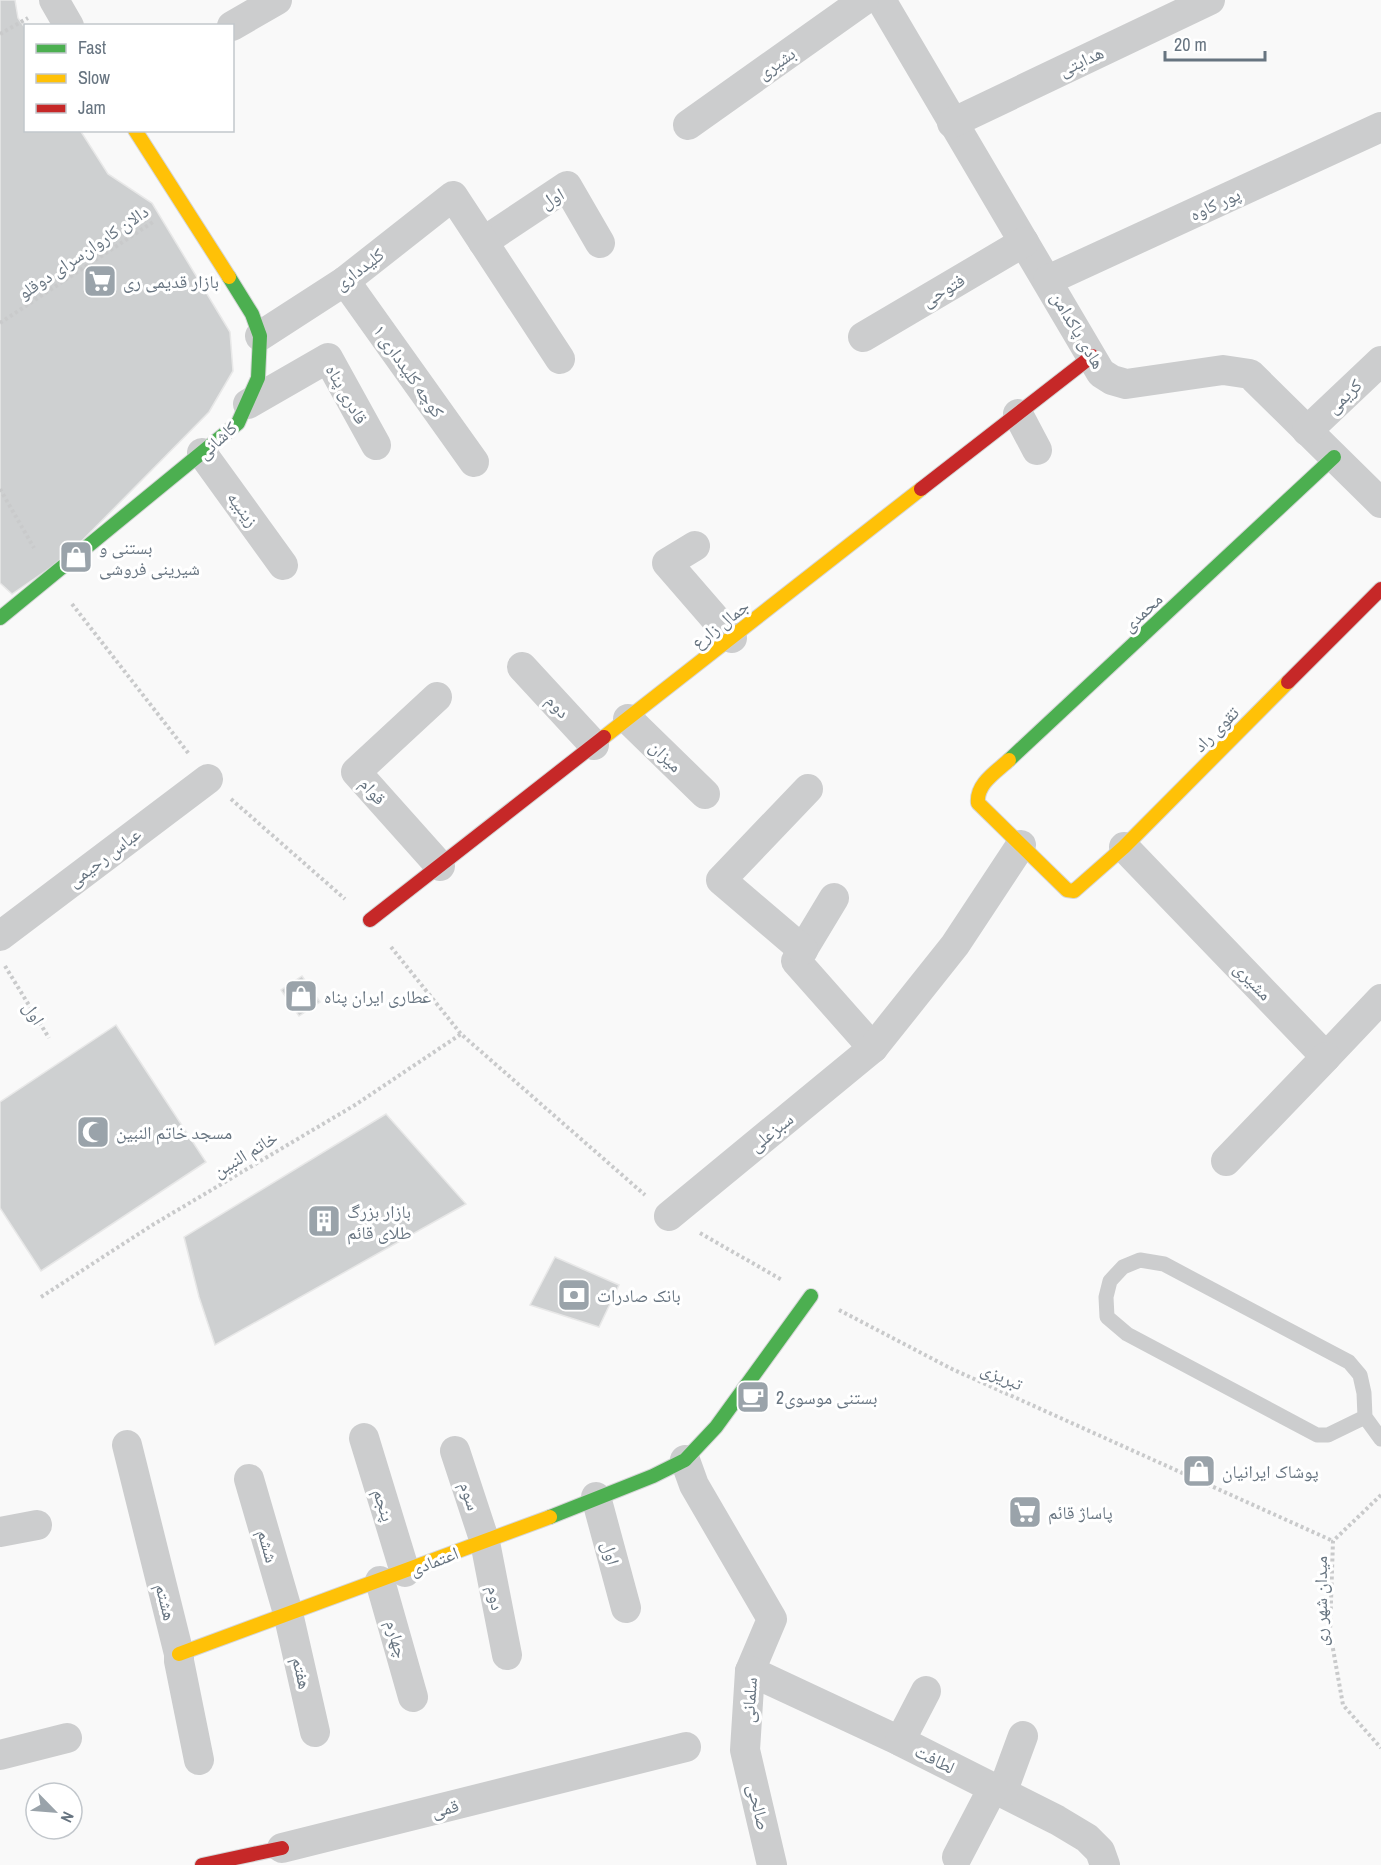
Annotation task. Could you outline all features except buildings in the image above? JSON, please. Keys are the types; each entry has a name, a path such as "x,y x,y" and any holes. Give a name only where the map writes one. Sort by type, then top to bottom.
{"street":[{"path":"54,0 68,24"},
{"path":"234,25 277,0"},
{"name":"بشیری","path":"688,125 864,0"},
{"name":"هادی پاکدامن","path":"881,0 1101,373 1126,384 1223,370 1250,374 1381,503"},
{"name":"هدایتی","path":"952,123 1210,0"},
{"name":"پور کاوه","path":"1048,280 1381,127"},
{"name":"کاشانی","path":"0,618 52,578 238,423 258,378 260,336 252,314 136,132"},
{"name":"اول","path":"483,242 567,186 600,243"},
{"name":"کلیدداری","path":"260,336 345,281 453,196 483,242"},
{"path":"483,242 560,359"},
{"name":"فتوحی","path":"863,337 1024,242"},
{"name":"کوچه کلیدداری ۱","path":"345,281 474,462"},
{"name":"جمال زارع","path":"370,920 1092,356"},
{"name":"قادری پناه","path":"248,404 328,358 376,445"},
{"name":"کریمی","path":"1307,431 1381,361"},
{"path":"1018,414 1037,450"},
{"name":"زینبیه","path":"202,453 283,565"},
{"name":"محمدی","path":"1021,845 978,803 977,795 992,776 1334,458"},
{"path":"695,546 667,563 732,638"},
{"name":"تقوی راد","path":"1021,845 1066,890 1074,891 1124,847 1381,589"},
{"name":"دوم","path":"522,668 594,745"},
{"name":"قوام","path":"437,697 356,772 440,866"},
{"name":"میزان","path":"628,719 705,794"},
{"name":"عباس رحیمی","path":"0,936 208,779"},
{"path":"802,950 721,880 808,789"},
{"name":"سبزعلی","path":"669,1216 873,1048 955,945 1021,845"},
{"name":"مشیری","path":"1124,847 1326,1057"},
{"path":"834,898 796,961 873,1048"},
{"path":"1226,1161 1381,999"},
{"name":"اعتمادی","path":"179,1654 485,1542 653,1476 685,1460 716,1427 811,1296"},
{"name":"پنجم","path":"364,1438 393,1576"},
{"name":"هشتم","path":"127,1445 179,1654 199,1760"},
{"name":"سوم","path":"455,1450 485,1542"},
{"name":"سلمانی","path":"685,1460 694,1485 772,1620 750,1671 746,1750"},
{"name":"ششم","path":"249,1479 288,1613"},
{"name":"اول","path":"596,1497 626,1608"},
{"path":"0,1532 37,1525"},
{"name":"دوم","path":"485,1542 507,1655"},
{"name":"چهارم","path":"393,1576 413,1697"},
{"name":"هفتم","path":"288,1613 315,1732"},
{"name":"لطافت","path":"750,1671 900,1741 1087,1838 1100,1851 1105,1865"},
{"path":"900,1741 926,1691"},
{"path":"957,1857 998,1791 1023,1736"},
{"path":"0,1755 67,1738"},
{"name":"قمی","path":"202,1865 282,1848 686,1747"},
{"name":"صالحی","path":"746,1750 772,1865"}],"lane":[{"path":"1365,1417 1328,1435 1317,1435 1127,1334 1107,1317 1106,1297 1110,1281 1123,1267 1140,1260 1164,1264 1349,1362 1359,1375 1364,1393 1365,1417 1381,1439"}],"path":[{"name":"دالان کاروان‌سرای دوقلو","path":"0,323 181,202"},
{"path":"0,489 52,578"},
{"name":"اول","path":"0,958 49,1038"},
{"name":"خاتم النبین","path":"41,1297 154,1224 356,1105 461,1034"},
{"name":"تبریزی","path":"669,1216 811,1296 952,1368 1333,1541"},
{"name":"میدان شهر ری","path":"1381,1495 1333,1541 1330,1632 1343,1705 1381,1748"}],"traffic: fast":[{"path":"0,618 238,423 258,378 260,336 252,314 229,277"},
{"path":"1009,760 1334,457"},
{"path":"550,1517 653,1476 685,1460 716,1427 811,1296"}],"traffic: slow":[{"path":"136,132 229,277"},
{"path":"604,737 921,489"},
{"path":"1009,760 984,784 978,796 978,803 1067,890 1074,891 1124,847 1288,682"},
{"path":"179,1654 550,1517"}],"traffic: jam":[{"path":"921,489 1092,356"},
{"path":"1288,682 1381,589"},
{"path":"370,920 604,737"},
{"path":"202,1865 282,1848"}],"place":[{"name":"بازار قدیمی ری","path":"100,281"},
{"name":"بستنی و شیرینی فروشی","path":"76,557"},
{"name":"عطاری ایران پناه","path":"301,996"},
{"name":"مسجد خاتم النبین","path":"93,1132"},
{"name":"بازار بزرگ طلای قائم","path":"324,1221"},
{"name":"بانک صادرات","path":"574,1295"},
{"name":"بستنی موسوی2","path":"753,1397"},
{"name":"پوشاک ایرانیان","path":"1199,1471"},
{"name":"پاساژ قائم","path":"1025,1512"}]}
